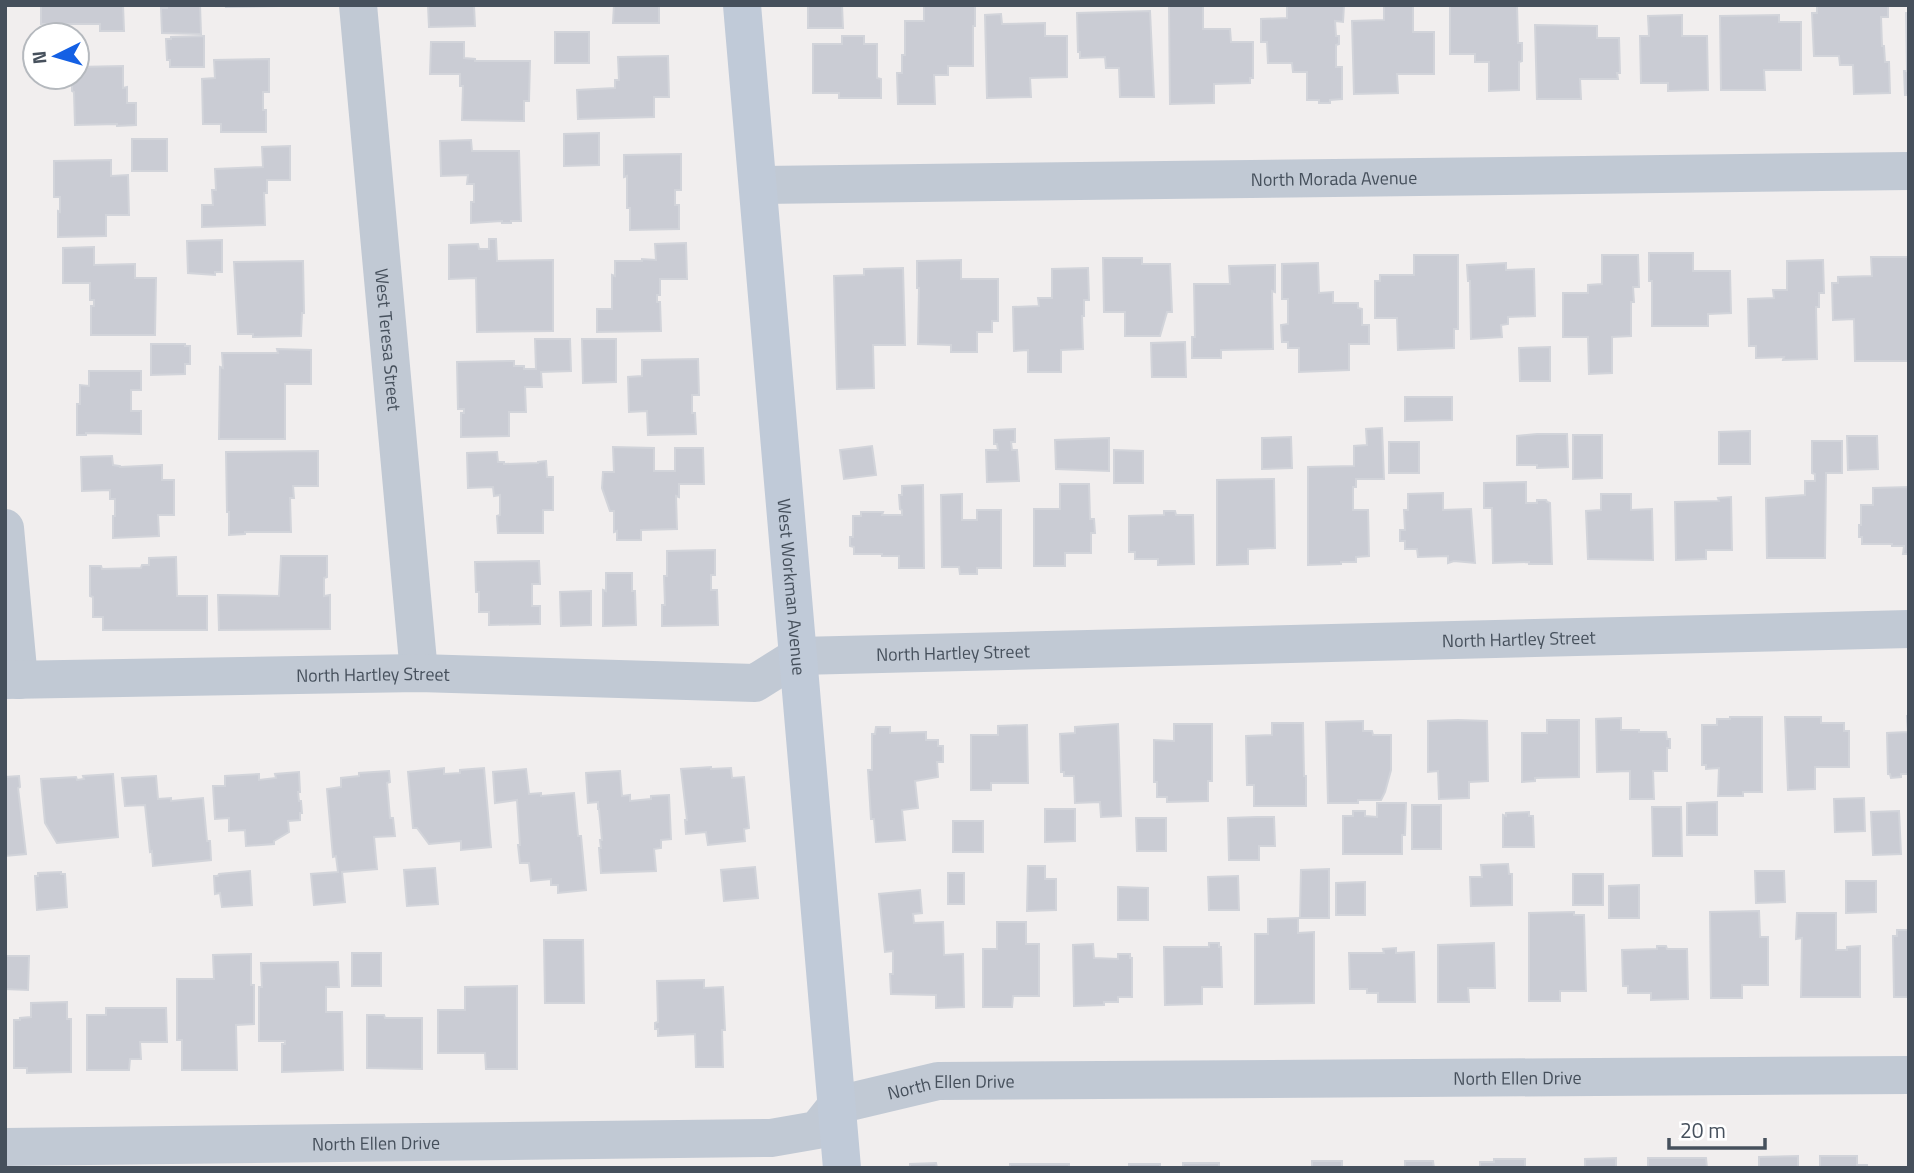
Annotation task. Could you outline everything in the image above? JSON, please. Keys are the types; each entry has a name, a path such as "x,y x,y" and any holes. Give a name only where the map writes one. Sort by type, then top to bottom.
{"street":[{"name":"West Teresa Street","path":"358,5 419,673"},
{"name":"West Workman Avenue","path":"742,5 842,1168"},
{"name":"North Morada Avenue","path":"758,186 1909,171"},
{"path":"5,528 12,680"},
{"name":"North Hartley Street","path":"12,680 419,673 755,683 798,656 1909,629"},
{"name":"North Ellen Drive","path":"5,1147 771,1138 817,1130 837,1105 938,1081 1909,1075"}],"building":[{"path":"41,5 123,5 124,31 100,31 100,24 91,24 91,21 41,21"},
{"path":"167,5 200,5 201,34 162,33 161,8 167,8"},
{"path":"278,5 278,6 226,7"},
{"path":"428,5 491,5 474,6 475,26 429,27"},
{"path":"614,5 659,5 659,23 613,23"},
{"path":"808,5 842,5 843,28 808,28"},
{"path":"924,5 975,5 973,66 948,66 948,75 934,75 935,104 898,104 897,73 902,73 902,55 905,55 905,21 924,21"},
{"path":"1169,5 1203,5 1203,29 1230,29 1231,42 1253,42 1253,78 1250,78 1250,83 1214,84 1214,103 1170,104"},
{"path":"1287,5 1344,5 1343,22 1335,21 1336,36 1339,36 1339,44 1336,45 1336,67 1342,67 1342,99 1330,100 1330,103 1307,100 1307,72 1293,72 1292,63 1268,63 1267,42 1261,42 1261,19 1287,18"},
{"path":"1384,5 1413,5 1413,32 1434,32 1434,74 1397,74 1398,93 1354,94 1352,21 1384,20"},
{"path":"1450,5 1517,5 1518,43 1522,43 1519,90 1489,91 1489,62 1475,62 1475,54 1450,54"},
{"path":"1817,5 1888,5 1888,17 1881,17 1882,46 1885,62 1889,62 1890,93 1854,94 1853,65 1840,65 1839,56 1814,56 1812,13 1817,13"},
{"path":"1150,11 1154,97 1120,97 1119,68 1106,68 1105,57 1080,58 1077,13"},
{"path":"1906,13 1909,13 1909,95 1905,95 1904,71 1907,71"},
{"path":"1001,14 1002,24 1045,23 1045,36 1067,36 1067,77 1030,78 1031,97 987,98 985,15"},
{"path":"1682,15 1682,36 1707,36 1708,90 1668,91 1668,83 1641,83 1640,36 1649,36 1648,16"},
{"path":"1779,15 1779,22 1801,22 1801,70 1764,70 1765,90 1721,90 1720,16"},
{"path":"1535,25 1597,26 1597,38 1619,38 1618,79 1580,79 1581,99 1537,99"},
{"path":"555,32 589,32 589,63 555,63"},
{"path":"204,36 204,67 170,67 166,39"},
{"path":"842,36 864,36 864,44 877,44 877,78 881,79 881,98 839,98 839,93 813,93 813,44 842,44"},
{"path":"431,42 464,42 464,58 475,61 530,61 529,101 524,101 524,121 462,120 463,86 460,86 460,74 430,74"},
{"path":"668,56 669,97 654,97 654,117 578,119 577,90 615,88 615,80 619,80 618,57"},
{"path":"269,59 269,92 263,92 266,132 221,132 221,124 203,124 202,79 215,78 214,60"},
{"path":"123,66 123,88 127,87 127,103 136,103 136,125 75,125 72,91 91,91 91,67"},
{"path":"599,133 599,165 564,166 564,134"},
{"path":"132,139 167,139 167,171 132,171"},
{"path":"471,140 472,151 519,151 521,221 471,223 474,184 467,184 468,175 441,176 440,141"},
{"path":"290,146 290,180 267,180 267,193 264,193 265,225 202,227 202,205 213,205 212,190 216,190 215,169 263,167 262,147"},
{"path":"681,154 681,190 675,190 675,205 679,205 679,229 630,230 624,155"},
{"path":"111,160 111,176 128,175 129,215 106,215 106,236 58,237 60,197 54,197 54,161"},
{"path":"489,239 496,239 497,261 553,260 553,331 477,332 476,278 449,279 449,245 478,244 479,249 489,249"},
{"path":"222,240 222,272 215,272 215,275 188,273 187,241"},
{"path":"686,243 687,279 660,279 657,302 660,302 661,331 597,332 597,309 612,309 612,275 615,276 615,261 656,260 655,244"},
{"path":"94,247 94,265 135,264 135,278 156,278 155,335 91,335 91,306 94,306 94,300 90,300 90,283 63,283 63,248"},
{"path":"1649,253 1693,253 1693,271 1730,271 1731,313 1708,314 1708,326 1652,326"},
{"path":"1414,255 1458,255 1458,329 1454,329 1454,348 1398,350 1397,318 1375,318 1375,281 1380,281 1380,275 1414,275"},
{"path":"1602,255 1638,255 1639,287 1633,287 1631,336 1612,337 1612,373 1589,374 1588,337 1563,337 1563,293 1588,293 1588,285 1602,284"},
{"path":"1871,257 1909,257 1909,361 1855,361 1854,319 1833,320 1832,283 1838,283 1838,277 1872,276"},
{"path":"1103,258 1142,258 1142,264 1170,264 1172,312 1167,312 1160,336 1125,336 1125,312 1104,312"},
{"path":"961,260 961,279 998,279 998,321 992,321 992,332 977,332 977,352 951,352 951,345 918,344 917,261"},
{"path":"1823,260 1824,293 1819,293 1819,307 1816,307 1817,359 1756,358 1756,346 1749,346 1748,299 1774,298 1773,290 1787,290 1787,261"},
{"path":"303,261 304,313 301,336 253,337 253,334 238,334 234,262"},
{"path":"1318,263 1319,293 1333,292 1333,303 1358,303 1358,308 1362,309 1362,325 1369,325 1369,344 1349,344 1349,370 1299,372 1299,348 1288,348 1288,342 1282,342 1281,325 1288,324 1288,299 1282,299 1282,264"},
{"path":"1506,263 1506,270 1534,269 1535,316 1508,317 1508,324 1501,325 1502,337 1471,339 1470,281 1467,265"},
{"path":"1275,265 1275,292 1272,291 1273,349 1221,350 1221,358 1192,358 1192,337 1195,337 1194,284 1230,284 1229,266"},
{"path":"903,268 905,345 873,345 874,388 837,389 834,276 864,275 864,269"},
{"path":"1088,268 1089,300 1084,300 1082,316 1083,349 1061,350 1061,372 1028,372 1028,350 1014,351 1013,307 1039,306 1038,298 1052,298 1052,269"},
{"path":"535,339 570,339 571,371 541,372 542,387 525,387 526,412 509,412 509,436 461,437 461,413 464,413 464,409 458,409 457,362 514,361 514,366 536,369"},
{"path":"582,339 616,339 616,382 583,383"},
{"path":"1185,342 1186,377 1152,377 1151,343"},
{"path":"151,344 190,346 190,364 185,364 185,374 151,375"},
{"path":"1550,347 1550,381 1520,381 1519,348"},
{"path":"277,349 311,350 311,384 285,384 285,439 219,439 222,353 278,353"},
{"path":"698,359 699,395 692,395 696,434 648,435 647,411 629,412 628,377 642,376 642,360"},
{"path":"89,371 141,371 141,390 131,390 131,411 141,411 141,434 77,435 80,385 89,386"},
{"path":"1405,397 1452,397 1452,420 1405,421"},
{"path":"1382,428 1384,479 1356,479 1356,487 1353,487 1353,510 1368,510 1369,556 1356,557 1356,562 1308,565 1308,467 1354,466 1354,446 1367,445 1366,429"},
{"path":"1015,429 1015,442 1011,442 1012,450 1017,450 1019,481 987,482 986,450 998,450 997,444 994,444 994,430"},
{"path":"1750,431 1750,464 1719,464 1719,432"},
{"path":"1567,434 1568,467 1537,468 1537,465 1517,465 1517,436"},
{"path":"1573,435 1602,435 1602,478 1573,479"},
{"path":"1847,436 1877,436 1878,469 1848,470"},
{"path":"1291,437 1292,468 1262,469 1262,438"},
{"path":"1109,438 1109,471 1056,469 1055,440"},
{"path":"1812,441 1842,441 1842,473 1826,473 1825,558 1767,558 1766,498 1805,495 1805,481 1815,481 1815,474 1812,473"},
{"path":"1389,442 1419,442 1419,473 1389,473"},
{"path":"872,446 876,475 844,479 840,450"},
{"path":"613,447 654,448 654,471 675,471 675,448 703,448 704,484 679,484 679,497 676,496 677,529 641,530 641,540 617,540 617,531 614,532 614,511 610,511 602,488 603,472 614,472"},
{"path":"1114,450 1143,451 1143,483 1114,483"},
{"path":"318,451 318,486 293,486 294,498 290,498 291,532 245,532 229,535 226,452"},
{"path":"497,452 498,462 504,464 546,461 547,477 553,477 553,510 543,510 543,533 498,533 500,495 494,496 493,487 468,488 467,453"},
{"path":"112,456 113,465 120,467 162,465 162,480 174,480 174,515 158,515 159,536 113,538 115,499 110,499 110,490 82,491 81,457"},
{"path":"1274,479 1275,548 1248,549 1248,564 1217,565 1217,480"},
{"path":"1526,482 1526,503 1546,500 1550,503 1552,564 1493,563 1492,508 1484,508 1484,483"},
{"path":"1060,484 1089,484 1090,519 1094,519 1095,533 1091,533 1091,553 1065,553 1065,566 1034,566 1034,509 1060,509"},
{"path":"923,485 924,568 899,568 899,556 854,554 854,547 850,546 853,516 861,516 861,512 902,515 899,495 902,495 902,486"},
{"path":"1909,487 1909,558 1908,554 1903,554 1904,546 1862,544 1862,537 1859,537 1861,505 1873,505 1873,488"},
{"path":"1443,493 1443,510 1471,509 1475,563 1448,563 1448,556 1418,557 1417,549 1405,549 1405,541 1400,541 1400,530 1405,530 1404,510 1408,510 1408,494"},
{"path":"962,494 962,520 977,520 977,510 1001,510 1001,568 977,568 977,574 960,574 959,567 942,567 941,495"},
{"path":"1601,494 1631,494 1631,510 1652,509 1653,560 1588,559 1586,511 1601,510"},
{"path":"1731,497 1732,550 1706,550 1706,559 1676,560 1675,502 1719,501 1718,498"},
{"path":"1164,511 1175,511 1176,515 1193,515 1194,564 1158,565 1158,559 1135,559 1135,552 1129,552 1129,516 1164,515"},
{"path":"715,550 715,575 711,575 711,590 717,590 718,625 662,626 667,551"},
{"path":"281,556 327,556 324,596 330,595 330,629 219,630 218,595 279,596"},
{"path":"176,557 177,596 207,596 207,630 103,630 103,617 93,617 90,566 101,566 102,569 141,568 142,565 149,565 149,558"},
{"path":"539,561 540,584 532,584 532,606 540,606 540,624 489,625 489,612 479,612 475,562"},
{"path":"606,573 632,573 636,625 603,626"},
{"path":"591,591 591,625 561,626 560,592"},
{"path":"1909,716 1909,774 1891,778 1888,774 1887,733 1908,732"},
{"path":"1762,717 1762,792 1743,792 1743,796 1718,796 1719,768 1706,769 1706,765 1702,765 1702,725 1717,725 1717,719"},
{"path":"1785,717 1821,717 1821,723 1844,723 1844,731 1849,731 1849,767 1815,767 1815,789 1788,790"},
{"path":"1621,718 1621,730 1666,732 1667,739 1670,739 1670,748 1667,748 1667,771 1653,771 1654,799 1630,799 1630,771 1597,772 1596,719"},
{"path":"1547,720 1579,720 1579,777 1535,778 1535,781 1522,782 1522,733 1547,733"},
{"path":"1363,721 1363,731 1372,731 1373,735 1391,735 1391,770 1385,792 1381,800 1328,803 1326,722"},
{"path":"1428,721 1487,721 1488,781 1469,782 1469,798 1439,799 1438,771 1428,772"},
{"path":"1272,723 1303,723 1306,806 1254,806 1254,785 1247,785 1246,736 1272,735"},
{"path":"1118,724 1121,816 1101,817 1100,802 1075,803 1074,776 1064,776 1064,772 1061,772 1060,734 1075,733 1075,727"},
{"path":"1174,724 1212,724 1212,781 1208,781 1208,801 1167,802 1167,797 1157,797 1157,782 1154,782 1154,740 1174,741"},
{"path":"1027,725 1028,783 991,783 991,790 971,790 971,735 998,735 998,726"},
{"path":"876,727 890,727 890,733 926,732 926,740 938,740 938,746 943,746 943,762 937,762 938,777 915,781 918,808 902,810 905,840 876,842 874,819 871,819 868,770 872,770 872,734 875,734"},
{"path":"444,768 444,774 484,768 491,847 461,850 461,841 429,844 417,828 413,828 408,772"},
{"path":"731,768 732,778 744,777 749,828 744,829 745,841 708,845 706,832 686,834 681,769"},
{"path":"526,769 529,794 541,793 541,796 574,793 586,890 558,893 558,885 551,885 551,879 531,881 529,863 520,863 517,800 495,803 493,772"},
{"path":"389,771 390,782 387,783 390,818 393,818 395,836 374,837 377,869 342,872 345,902 314,905 311,874 338,872 336,856 333,857 327,789 341,787 341,778 359,776 359,773"},
{"path":"620,771 622,796 630,795 630,801 669,795 671,839 661,840 661,848 654,849 656,871 601,873 599,848 602,840 598,802 588,803 586,773"},
{"path":"299,772 298,792 302,813 300,820 288,821 289,832 274,841 274,844 246,846 245,830 229,831 229,818 215,819 213,786 225,786 225,776 259,774 259,780 276,778 275,774"},
{"path":"113,774 118,837 57,843 45,823 41,779 76,777 77,780 84,779 83,776"},
{"path":"19,776 26,854 5,856 5,777"},
{"path":"156,776 158,799 171,798 171,801 203,798 211,860 153,866 145,805 125,806 122,778"},
{"path":"1864,798 1865,831 1835,832 1834,799"},
{"path":"1717,802 1717,835 1687,835 1687,803"},
{"path":"1377,803 1406,803 1402,854 1343,854 1343,816 1353,816 1353,811 1365,811 1365,816 1377,817"},
{"path":"1412,805 1441,805 1441,849 1412,849"},
{"path":"1652,807 1681,807 1682,856 1653,856"},
{"path":"1045,809 1075,809 1075,841 1045,842"},
{"path":"1899,811 1901,854 1873,855 1871,812"},
{"path":"1529,812 1529,816 1533,816 1534,847 1503,847 1503,815"},
{"path":"1274,817 1275,846 1259,846 1259,860 1229,860 1228,818"},
{"path":"1136,818 1166,818 1166,851 1137,851"},
{"path":"953,821 983,821 983,852 953,852"},
{"path":"1508,864 1509,874 1512,874 1512,905 1471,906 1470,877 1482,877 1481,865"},
{"path":"1028,866 1045,866 1045,879 1056,879 1056,910 1027,911"},
{"path":"755,867 758,898 724,901 721,870"},
{"path":"435,868 438,904 407,906 404,870"},
{"path":"1329,869 1329,918 1300,918 1301,870"},
{"path":"250,871 252,905 222,907 220,893 215,894 214,876"},
{"path":"1755,871 1784,871 1785,902 1756,903"},
{"path":"38,873 65,874 67,907 37,910 35,876 38,876"},
{"path":"948,873 964,873 964,904 948,904"},
{"path":"1573,874 1603,874 1603,905 1573,905"},
{"path":"1238,876 1239,910 1209,910 1208,877"},
{"path":"1846,881 1876,881 1876,912 1846,913"},
{"path":"1365,882 1365,915 1336,915 1336,883"},
{"path":"1639,885 1639,918 1609,918 1609,886"},
{"path":"1118,887 1148,888 1148,920 1118,920"},
{"path":"920,890 922,913 913,914 914,923 943,922 944,955 963,954 964,1007 936,1008 936,995 891,994 893,951 885,952 879,894"},
{"path":"1759,911 1760,937 1768,937 1768,985 1742,985 1742,998 1711,998 1710,912"},
{"path":"1574,912 1574,915 1584,915 1586,991 1560,991 1560,1001 1529,1001 1529,913"},
{"path":"1797,913 1836,913 1836,950 1860,946 1860,997 1801,997 1802,938 1796,939"},
{"path":"1298,918 1298,933 1314,932 1314,1003 1255,1004 1255,934 1268,934 1268,919"},
{"path":"997,922 1026,922 1026,944 1039,944 1039,996 1013,996 1012,1007 983,1007 983,949 997,949"},
{"path":"1897,930 1909,930 1909,997 1894,997 1893,936 1897,936"},
{"path":"544,940 583,940 584,1003 545,1003"},
{"path":"1209,943 1219,943 1221,947 1222,987 1202,987 1202,1004 1165,1005 1164,947 1209,947"},
{"path":"1494,943 1495,988 1468,988 1469,1002 1438,1002 1438,945"},
{"path":"1093,944 1094,958 1118,959 1118,954 1130,954 1132,997 1118,997 1118,1002 1104,1002 1104,1005 1074,1006 1073,945"},
{"path":"1657,946 1687,949 1688,999 1651,1000 1651,993 1628,993 1628,986 1623,986 1622,950 1657,949"},
{"path":"1396,948 1396,953 1414,952 1415,1002 1378,1002 1378,993 1367,993 1367,989 1350,989 1349,953 1384,953 1383,949"},
{"path":"352,953 381,953 381,986 352,986"},
{"path":"251,954 254,1024 236,1025 237,1070 182,1070 182,1040 177,1040 177,979 214,979 213,955"},
{"path":"5,956 29,956 28,990 5,989"},
{"path":"338,962 339,987 326,987 326,1012 342,1012 343,1070 282,1072 282,1044 285,1044 285,1041 259,1041 261,963"},
{"path":"704,980 704,988 723,987 723,1067 696,1067 695,1034 658,1036 658,1029 655,1029 655,1023 658,1022 657,981"},
{"path":"517,986 517,1069 486,1069 485,1053 438,1053 438,1010 465,1010 465,987"},
{"path":"67,1002 67,1019 71,1019 71,1072 27,1073 27,1068 14,1068 14,1020 31,1017 31,1003"},
{"path":"106,1008 166,1008 167,1042 140,1042 141,1059 130,1059 129,1070 87,1070 87,1015 106,1015"},
{"path":"367,1015 422,1018 422,1069 367,1068"},
{"path":"1798,1156 1798,1168 1759,1168 1759,1157"},
{"path":"1820,1156 1857,1156 1857,1165 1867,1165 1867,1168 1820,1168"},
{"path":"1616,1158 1616,1168 1585,1168 1585,1159"},
{"path":"1648,1158 1706,1158 1707,1168 1648,1168"},
{"path":"1494,1159 1525,1159 1525,1168 1480,1168 1480,1162 1494,1162"},
{"path":"1312,1161 1342,1161 1342,1168 1312,1168"},
{"path":"1405,1161 1433,1161 1434,1168 1405,1168"},
{"path":"936,1163 937,1168 910,1168 910,1164"},
{"path":"1183,1163 1219,1163 1219,1168 1183,1168"},
{"path":"1010,1164 1069,1164 1069,1168 1010,1168"},
{"path":"1129,1164 1160,1164 1160,1168 1129,1168"}]}
